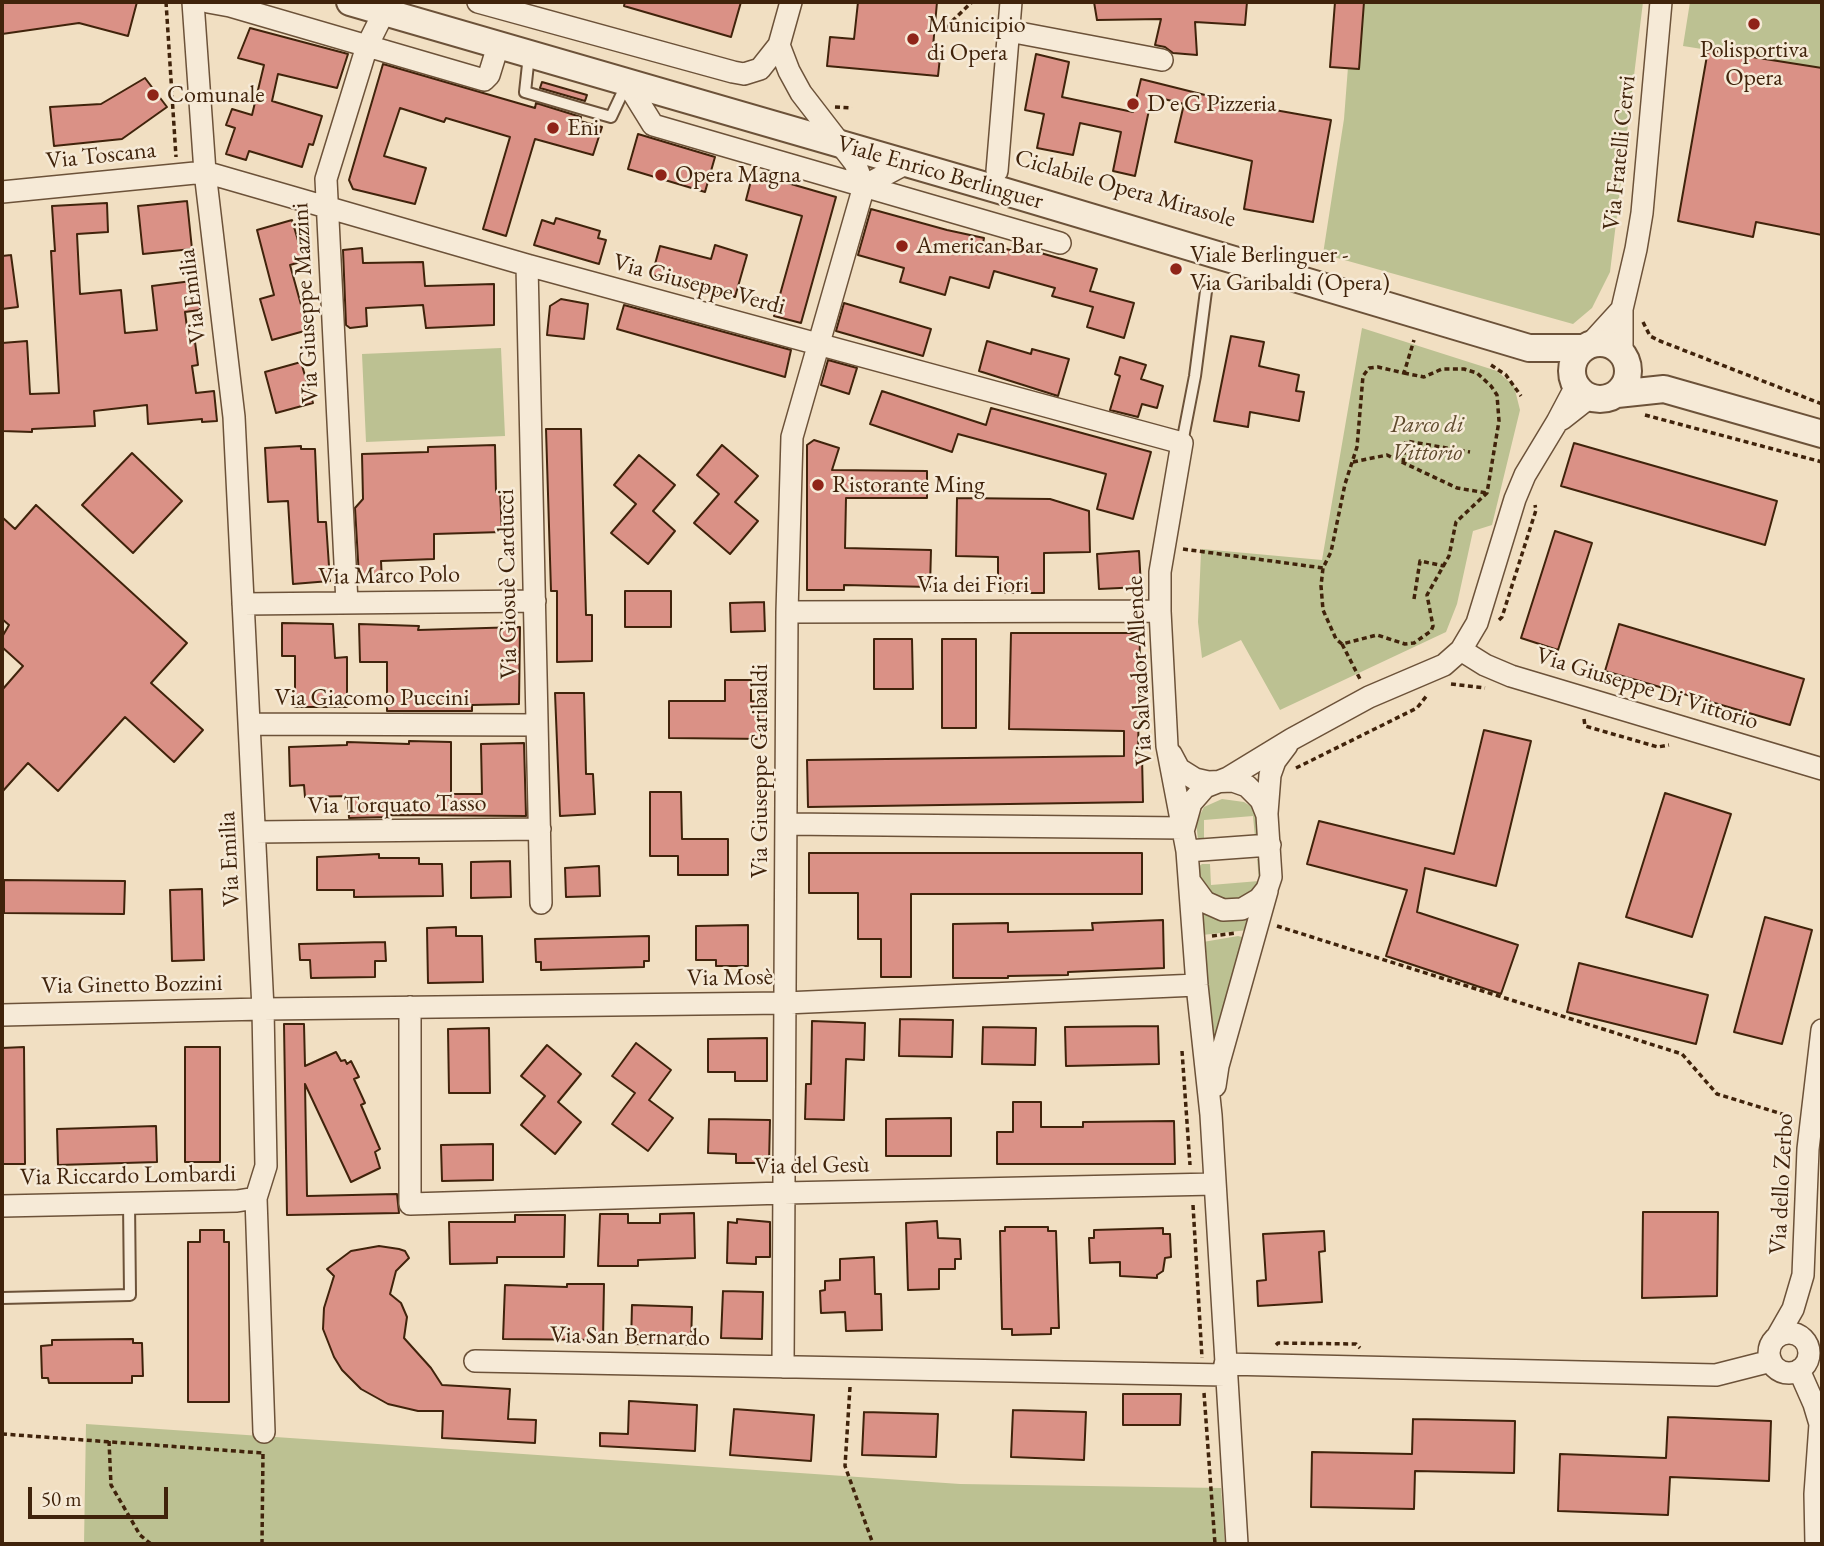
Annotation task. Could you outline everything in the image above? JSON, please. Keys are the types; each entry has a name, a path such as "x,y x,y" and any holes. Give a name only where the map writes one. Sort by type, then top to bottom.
{"street":[{"name":"Via Emilia","path":"192,2 205,172 234,417 255,832 263,1009 266,1166 256,1198 263,1443"},
{"path":"208,2 484,80 489,75 498,46"},
{"name":"Viale Enrico Berlinguer","path":"350,2 387,6 498,46 907,163 1529,348 1587,346"},
{"path":"478,2 744,74 760,69 779,45 791,2"},
{"path":"998,171 1011,2"},
{"name":"Via Fratelli Cervi","path":"1624,356 1622,309 1642,212 1661,2"},
{"name":"Via Giuseppe Mazzini","path":"347,603 327,179 367,46 387,6"},
{"path":"1009,31 1161,60"},
{"path":"779,45 800,93 855,163 864,187"},
{"path":"627,83 653,125 1060,243"},
{"path":"864,187 907,163"},
{"name":"Via Toscana","path":"2,192 205,172"},
{"name":"Via Giuseppe Verdi","path":"205,172 527,265 1182,443"},
{"name":"Via Giuseppe Garibaldi","path":"783,1367 787,611 792,438 864,187"},
{"name":"Via Giosuè Carducci","path":"527,265 541,903"},
{"name":"Via Fratelli Cervi","path":"1587,346 1622,309"},
{"path":"786,824 1184,828 1188,808 1197,794 1208,785 1220,782 1292,738 1369,697 1444,665 1461,650 1477,623 1515,499 1525,475 1579,387 1573,361 1587,346 1608,343 1664,389"},
{"name":"Viale Enrico Berlinguer","path":"1529,348 1579,387"},
{"path":"1617,394 1628,375 1624,356"},
{"path":"1579,387 1608,398 1617,394 1664,389 1822,434"},
{"name":"Via Salvador Allende","path":"1182,443 1160,572 1160,611 1167,746 1184,828 1191,883 1196,985 1211,1115"},
{"name":"Via Marco Polo","path":"243,604 535,601"},
{"name":"Via dei Fiori","path":"787,611 1160,611"},
{"name":"Via Giuseppe Di Vittorio","path":"1461,650 1485,665 1511,676 1822,769"},
{"name":"Via Giacomo Puccini","path":"249,724 537,725"},
{"path":"1237,1544 1211,1115 1218,1066 1271,877 1268,786 1272,768 1292,738"},
{"path":"1167,746 1175,764 1189,777 1202,781 1233,781 1251,789 1261,800 1267,815"},
{"name":"Via Torquato Tasso","path":"255,832 540,829"},
{"path":"1187,851 1270,845"},
{"path":"1191,883 1205,902 1230,911 1254,904 1267,888"},
{"name":"Via Mosè","path":"263,1009 785,1003 1196,985"},
{"name":"Via del Gesù","path":"410,1007 410,1204 1214,1184"},
{"name":"Via Ginetto Bozzini","path":"2,1015 263,1009"},
{"name":"Via dello Zerbo","path":"1777,1337 1793,1309 1803,1275 1811,1123 1822,1030"},
{"name":"Via Riccardo Lombardi","path":"2,1206 237,1201 256,1198"},
{"path":"1796,1334 1805,1342 1808,1348 1807,1360 1799,1370 1786,1372 1771,1361 1770,1348 1777,1337 1796,1334"},
{"name":"Via San Bernardo","path":"475,1361 851,1368 1716,1375 1771,1361"},
{"path":"1799,1370 1818,1403 1816,1544"}],"lane":[{"path":"529,55 526,92 611,117 627,83"},
{"name":"Via Salvador Allende","path":"1182,443 1195,376 1206,291"},
{"path":"2,1298 130,1294 129,1202"}],"path":[{"path":"166,2 177,175"},
{"path":"946,27 972,2"},
{"path":"935,26 1009,31"},
{"path":"832,107 852,108"},
{"path":"1622,309 1640,314 1650,336 1660,341 1822,404"},
{"path":"1404,373 1414,340"},
{"path":"1491,365 1506,375 1521,396"},
{"path":"1342,644 1377,635 1405,644 1414,643 1431,631 1433,626 1427,595 1449,556 1456,522 1488,493 1499,421 1497,396 1477,373 1464,369 1443,369 1424,377 1378,367 1369,368 1363,376 1357,447 1345,484 1321,586 1323,610 1369,697"},
{"path":"1635,415 1649,415 1822,462"},
{"path":"1403,463 1406,442 1470,453"},
{"path":"1353,462 1387,455 1457,488 1488,493"},
{"path":"1493,626 1502,617 1536,510 1534,494"},
{"path":"1180,549 1324,568"},
{"path":"1413,599 1420,562 1444,566"},
{"path":"1292,770 1417,708 1426,695 1433,692"},
{"path":"1193,938 1246,932 1256,928 1682,1054 1717,1094 1811,1123"},
{"path":"1274,1348 1278,1343 1356,1344 1364,1352"},
{"path":"851,1368 845,1466 873,1544"},
{"path":"2,1434 109,1441 263,1443 262,1544"},
{"path":"109,1441 111,1485 140,1535 151,1544"}],"green space":[{"path":"1353,2 1643,2 1610,272 1592,308 1573,324 1323,254 1344,119"},
{"name":"Polisportiva Opera","path":"1690,2 1822,2 1822,68 1683,46"},
{"name":"Parco di Vittorio","path":"1362,328 1497,371 1514,386 1520,410 1492,525 1473,531 1457,604 1446,632 1280,710 1241,640 1202,658 1198,622 1201,552 1202,549 1322,560"},
{"path":"501,348 505,436 366,442 362,354"},
{"path":"1222,799 1244,802 1255,809 1263,835 1255,837 1253,816 1204,820 1204,839 1198,839 1196,823 1204,807"},
{"path":"1267,858 1266,877 1248,899 1228,902 1207,893 1200,883 1198,867 1202,864 1210,864 1211,885 1259,881 1257,859"},
{"path":"1202,909 1254,913 1248,930 1202,935"},
{"path":"1238,936 1246,938 1214,1046 1203,942"},
{"path":"86,1424 960,1484 1221,1488 1225,1544 84,1544"}],"building":[{"path":"2,2 137,2 128,36 79,23 2,34"},
{"path":"625,2 741,2 731,37 624,6"},
{"name":"Municipio di Opera","path":"858,2 937,2 933,47 941,48 938,76 827,66 830,37 854,39"},
{"path":"1094,2 1247,2 1245,25 1195,22 1197,55 1173,53 1165,47 1155,45 1161,19 1097,20"},
{"path":"1335,2 1364,2 1359,69 1330,67"},
{"path":"250,28 348,54 337,88 278,74 272,101 322,116 313,145 309,144 302,167 249,151 246,160 226,154 235,128 226,125 232,109 252,115 264,65 238,58"},
{"path":"1708,50 1822,68 1822,235 1756,222 1753,237 1678,221"},
{"path":"1036,54 1069,62 1062,97 1133,112 1141,79 1241,104 1331,120 1313,222 1244,209 1252,161 1175,142 1184,104 1152,96 1135,176 1113,171 1121,132 1080,123 1073,155 1037,148 1044,114 1025,110"},
{"path":"383,64 535,108 536,103 581,117 580,121 602,127 593,155 535,139 506,236 483,229 510,137 446,118 444,122 400,108 384,156 426,168 415,204 353,189 349,180"},
{"path":"145,78 167,107 122,139 54,146 50,107 101,104"},
{"path":"542,82 587,95 585,101 540,88"},
{"path":"638,134 715,157 705,192 628,169"},
{"path":"753,173 836,197 801,323 774,316 802,216 746,200"},
{"path":"187,201 192,249 143,254 138,206"},
{"path":"107,203 108,232 77,234 80,294 121,290 125,333 157,330 152,286 192,281 199,294 200,310 185,312 189,343 195,342 198,365 192,366 196,393 214,391 217,421 202,422 202,419 148,424 147,405 94,411 95,426 32,429 32,432 2,431 2,343 27,341 30,394 59,393 51,251 55,251 52,206"},
{"path":"871,209 984,238 983,243 1022,253 1023,248 1097,269 1090,291 1134,303 1124,338 1087,327 1093,307 1052,296 1055,288 994,271 989,288 950,277 945,295 900,282 904,268 858,255"},
{"path":"556,218 600,231 598,238 606,240 599,264 534,245 542,220 554,224"},
{"path":"292,220 304,261 290,265 308,330 272,340 260,299 274,295 257,230"},
{"path":"715,245 747,255 735,297 652,275 660,246 711,259"},
{"path":"362,248 363,263 423,262 425,286 494,284 494,325 426,328 423,305 366,308 367,326 350,328 346,325 343,250"},
{"path":"11,255 18,307 2,309 2,256"},
{"path":"561,299 588,304 584,339 547,335 550,306"},
{"path":"844,303 931,329 923,356 836,331"},
{"path":"624,305 791,350 785,377 617,329"},
{"path":"1231,336 1264,342 1259,366 1299,375 1296,391 1304,392 1299,421 1250,412 1248,427 1214,421"},
{"path":"987,341 1031,354 1032,349 1069,359 1058,396 979,371"},
{"path":"1120,357 1146,365 1141,379 1163,386 1157,408 1142,404 1138,417 1110,410 1120,376 1115,374"},
{"path":"828,360 857,368 849,394 821,385"},
{"path":"301,362 313,403 276,413 265,372"},
{"path":"882,391 986,425 991,408 1151,452 1133,519 1097,509 1106,474 958,434 952,452 870,424"},
{"path":"546,429 581,429 586,615 592,615 592,661 557,662 557,591 551,591"},
{"path":"814,440 839,448 832,470 927,471 927,498 846,498 845,548 931,550 930,587 844,585 844,590 807,590 807,445"},
{"path":"1574,443 1777,501 1765,545 1561,486"},
{"path":"495,445 496,492 500,492 502,532 434,534 434,559 381,561 382,582 364,583 359,577 355,508 363,499 362,454 428,452 428,447"},
{"path":"722,445 758,476 735,502 758,521 730,554 694,523 719,494 697,475"},
{"path":"301,446 301,449 315,449 318,522 326,522 330,581 293,584 288,501 268,502 265,448"},
{"path":"132,453 182,501 133,553 82,505"},
{"path":"639,455 675,485 653,511 675,531 648,564 611,533 636,504 614,485"},
{"path":"957,498 1050,499 1089,511 1090,552 1044,553 1044,593 998,593 998,557 956,556"},
{"path":"36,505 187,643 151,683 203,730 174,762 125,717 58,791 28,763 2,792 2,690 23,666 2,647 2,637 9,625 2,619 2,517 15,529"},
{"path":"1555,531 1592,543 1558,650 1521,638"},
{"path":"1139,551 1141,587 1099,589 1097,554"},
{"path":"625,591 671,591 671,627 625,627"},
{"path":"764,602 765,631 731,632 730,603"},
{"path":"282,623 333,624 335,658 347,657 347,707 295,707 295,656 282,656"},
{"path":"359,624 419,626 418,630 520,627 519,704 472,705 472,711 387,711 387,662 360,662"},
{"path":"1619,624 1804,679 1790,725 1605,671"},
{"path":"1011,633 1140,633 1138,756 1142,756 1143,802 808,807 807,760 1124,756 1124,731 1009,729"},
{"path":"874,639 912,639 913,689 874,689"},
{"path":"942,639 976,639 976,728 942,728"},
{"path":"725,680 751,680 751,701 766,702 766,739 669,738 669,701 725,701"},
{"path":"555,693 584,693 586,774 593,774 595,814 560,816"},
{"path":"1484,730 1531,741 1496,886 1425,868 1417,912 1518,945 1501,994 1386,956 1407,890 1307,864 1319,821 1454,854"},
{"path":"409,741 451,742 451,794 482,794 481,744 524,743 526,816 388,815 349,818 348,796 305,797 304,785 290,786 289,747 347,745 347,742 409,744"},
{"path":"650,792 681,792 682,839 728,839 728,875 678,875 678,856 650,856"},
{"path":"1665,793 1731,814 1692,937 1626,917"},
{"path":"809,853 1142,853 1142,894 911,894 911,977 881,977 881,939 858,939 858,893 809,893"},
{"path":"379,854 379,858 419,858 419,864 442,864 443,896 354,897 354,890 317,890 317,857"},
{"path":"510,861 511,897 471,898 471,862"},
{"path":"599,866 600,896 566,897 565,868"},
{"path":"4,880 125,881 124,914 4,913"},
{"path":"202,889 204,960 172,961 170,890"},
{"path":"1765,917 1812,930 1782,1044 1734,1032"},
{"path":"1163,920 1164,968 1068,972 1068,975 1008,978 953,978 953,924 1008,923 1008,932 1093,930 1092,923"},
{"path":"748,925 748,966 716,966 716,960 696,960 696,926"},
{"path":"456,927 456,936 482,936 483,982 428,983 427,928"},
{"path":"649,936 649,961 644,961 644,967 541,970 541,962 536,962 535,939"},
{"path":"385,942 386,961 375,961 375,977 311,978 310,960 300,960 299,944"},
{"path":"1579,963 1708,995 1696,1044 1567,1012"},
{"path":"900,1019 953,1020 952,1057 899,1056"},
{"path":"812,1021 865,1023 864,1060 846,1059 844,1120 805,1119 806,1084 811,1084"},
{"path":"284,1024 304,1024 305,1066 336,1052 341,1061 345,1060 347,1064 351,1061 359,1077 354,1079 365,1103 361,1105 380,1149 375,1152 380,1168 351,1182 305,1084 307,1196 397,1194 399,1213 287,1215"},
{"path":"1158,1026 1159,1064 1066,1066 1065,1027"},
{"path":"983,1027 1036,1028 1035,1065 982,1064"},
{"path":"489,1028 490,1093 449,1093 448,1029"},
{"path":"767,1038 767,1081 735,1081 735,1072 708,1072 708,1039"},
{"path":"636,1043 671,1070 649,1100 673,1118 648,1151 612,1124 635,1093 612,1076"},
{"path":"547,1045 581,1074 558,1102 581,1122 555,1154 521,1125 545,1096 521,1076"},
{"path":"24,1047 25,1164 2,1164 2,1048"},
{"path":"185,1047 220,1047 220,1162 185,1162"},
{"path":"1013,1102 1041,1102 1041,1127 1083,1127 1083,1122 1174,1121 1175,1164 997,1164 997,1132 1013,1132"},
{"path":"951,1118 951,1156 886,1156 886,1119"},
{"path":"709,1119 770,1120 769,1163 736,1163 736,1154 708,1153"},
{"path":"156,1126 157,1162 58,1165 57,1129"},
{"path":"493,1144 493,1180 442,1181 441,1145"},
{"path":"1643,1212 1718,1212 1717,1296 1642,1298"},
{"path":"694,1213 695,1258 638,1260 638,1266 598,1266 600,1214 628,1214 628,1223 660,1223 660,1214"},
{"path":"515,1215 565,1215 564,1257 497,1257 497,1263 450,1264 449,1222 515,1222"},
{"path":"737,1219 770,1222 770,1257 756,1257 756,1264 727,1263 728,1222 737,1223"},
{"path":"937,1221 938,1238 960,1239 961,1259 955,1259 955,1269 939,1269 939,1289 908,1290 906,1223"},
{"path":"1005,1227 1048,1227 1048,1231 1056,1231 1059,1328 1051,1328 1051,1334 1012,1335 1012,1329 1002,1329 1000,1231 1005,1231"},
{"path":"1163,1228 1163,1234 1170,1234 1171,1257 1165,1258 1163,1271 1157,1278 1120,1276 1120,1262 1090,1263 1089,1238 1094,1238 1094,1230"},
{"path":"200,1230 224,1230 224,1242 229,1242 229,1402 188,1402 188,1242 200,1242"},
{"path":"1324,1231 1325,1251 1319,1252 1322,1302 1258,1306 1257,1281 1266,1280 1263,1234"},
{"path":"379,1246 405,1251 409,1258 396,1271 390,1294 401,1303 407,1317 404,1338 431,1368 442,1385 510,1389 508,1419 536,1420 535,1443 442,1438 443,1411 418,1411 388,1404 361,1389 342,1370 323,1329 324,1308 334,1276 327,1269 351,1251"},
{"path":"874,1257 875,1294 881,1294 882,1330 846,1331 845,1312 821,1313 820,1291 825,1290 825,1281 840,1280 840,1259"},
{"path":"567,1284 604,1284 603,1340 503,1339 505,1285 567,1287"},
{"path":"723,1291 763,1292 762,1339 721,1338"},
{"path":"632,1305 692,1307 691,1345 631,1344"},
{"path":"133,1339 133,1343 142,1343 143,1376 132,1376 132,1383 49,1383 48,1378 42,1378 41,1346 52,1345 52,1340"},
{"path":"1123,1394 1181,1394 1180,1425 1123,1425"},
{"path":"629,1401 697,1405 695,1451 600,1446 600,1433 628,1434"},
{"path":"734,1409 814,1415 811,1461 730,1455"},
{"path":"1013,1410 1086,1412 1084,1460 1011,1457"},
{"path":"864,1412 938,1414 936,1457 862,1455"},
{"path":"1668,1417 1771,1421 1769,1481 1670,1477 1668,1515 1558,1511 1560,1454 1666,1458"},
{"path":"1413,1419 1515,1421 1514,1473 1415,1471 1414,1509 1311,1507 1312,1452 1412,1454"}],"place":[{"name":"Polisportiva Opera","path":"1754,24"},
{"name":"Municipio di Opera","path":"913,39"},
{"name":"Comunale","path":"153,95"},
{"name":"D e G Pizzeria","path":"1133,104"},
{"name":"Eni","path":"553,128"},
{"name":"Opera Magna","path":"661,175"},
{"name":"American Bar","path":"902,246"},
{"name":"Viale Berlinguer - Via Garibaldi (Opera)","path":"1176,269"},
{"name":"Ristorante Ming","path":"818,485"}]}
